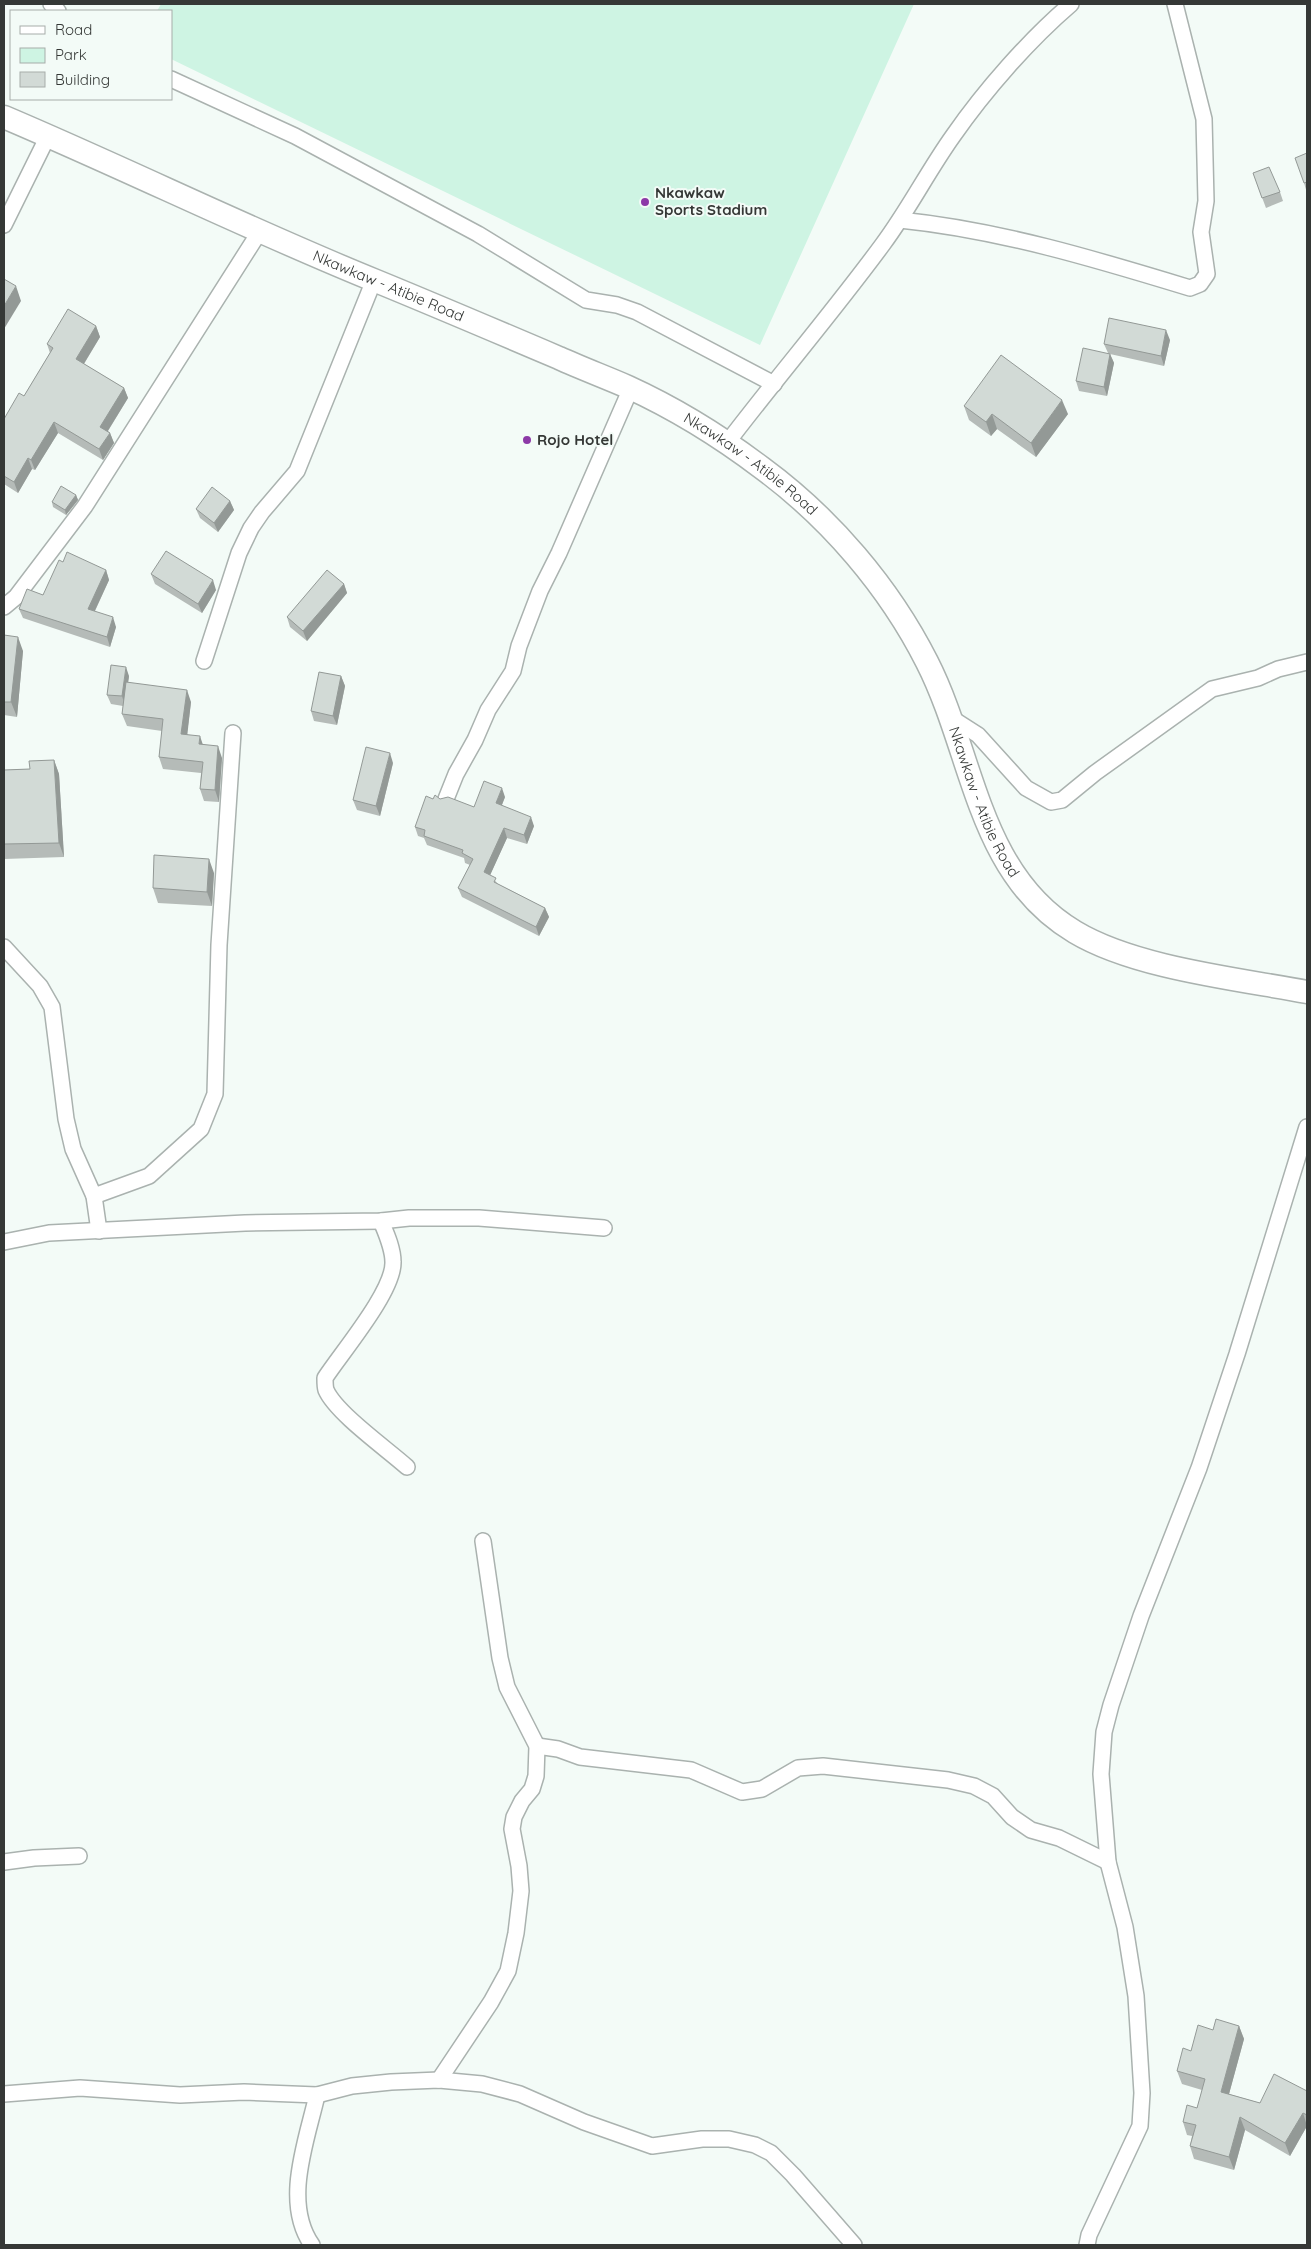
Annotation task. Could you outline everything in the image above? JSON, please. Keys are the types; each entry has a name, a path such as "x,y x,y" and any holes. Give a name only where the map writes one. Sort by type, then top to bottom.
{"main road":[{"name":"Nkawkaw - Atibie Road","path":"4,117 260,231 374,280 439,305 631,388 727,443 788,487 834,531 906,625 927,661 953,719 973,790 1001,855 1019,881 1043,906 1072,931 1105,947 1202,973 1307,992"}],"street":[{"path":"727,443 900,220 954,134 992,86 1056,17 1071,4"},
{"path":"900,220 949,225 1010,239 1102,261 1190,288 1200,284 1207,274 1201,232 1206,201 1204,119 1175,4"},
{"path":"172,79 262,119 303,140 478,234 586,300 617,305 637,312 774,384"},
{"path":"4,225 48,136"},
{"path":"4,607 16,597 85,506 260,231"},
{"path":"204,661 239,553 251,528 262,512 297,471 374,280"},
{"path":"446,798 488,710 513,670 519,646 540,591 567,537 631,388"},
{"path":"953,719 978,735 1026,788 1050,802 1062,800 1094,773 1212,689 1258,678 1278,669 1307,662"},
{"path":"94,1196 150,1176 201,1129 215,1094 219,945 232,733"},
{"path":"4,947 40,986 52,1006 66,1119 73,1149 94,1196 99,1231"},
{"path":"1087,2245 1089,2235 1140,2126 1142,2093 1136,1996 1125,1927 1108,1862 1101,1774 1104,1732 1111,1705 1141,1616 1202,1459 1237,1354 1307,1127"},
{"path":"4,1242 49,1233 253,1222 409,1218 479,1218 604,1228"},
{"path":"381,1220 393,1262 387,1283 366,1320 325,1378 326,1389 344,1412 407,1467"},
{"path":"439,2080 491,2002 508,1971 516,1933 521,1891 519,1866 512,1829 514,1816 522,1801 532,1789 536,1776 537,1746 507,1687 500,1658 483,1541"},
{"path":"537,1746 558,1749 580,1757 691,1770 742,1792 762,1789 798,1768 823,1766 948,1780 974,1786 993,1796 1012,1817 1031,1830 1059,1838 1108,1862"},
{"path":"4,1862 34,1858 79,1856"},
{"path":"4,2094 80,2088 180,2095 244,2092 317,2095 352,2086 391,2082 439,2080 482,2084 520,2094 584,2122 652,2146 702,2139 729,2139 755,2145 771,2153 793,2175 854,2245"},
{"path":"309,2243 298,2200 301,2169 317,2095"}],"green space":[{"name":"Nkawkaw Sports Stadium","path":"161,4 914,4 760,345 172,59 172,10 158,10"}],"building":[{"path":"1307,153 1307,182 1304,183 1295,158"},
{"path":"1269,167 1280,192 1262,198 1253,173"},
{"path":"4,279 16,286 4,306"},
{"path":"68,309 96,326 76,359 124,388 100,427 110,433 99,449 54,422 31,460 28,458 14,482 4,476 4,419 19,393 24,396 53,348 47,344"},
{"path":"1109,318 1166,330 1161,356 1104,344"},
{"path":"1083,348 1110,354 1104,387 1076,381"},
{"path":"1001,355 1062,400 1031,443 992,414 986,422 964,406"},
{"path":"61,486 76,495 65,510 52,502"},
{"path":"212,487 230,501 214,523 196,509"},
{"path":"166,551 213,580 198,604 151,574"},
{"path":"67,552 106,570 88,609 113,617 107,637 19,609 27,589 43,595 59,560 63,562"},
{"path":"327,570 344,584 303,631 287,617"},
{"path":"4,635 18,637 11,702 4,702"},
{"path":"111,665 126,667 122,696 107,695"},
{"path":"319,672 341,676 333,716 311,711"},
{"path":"126,682 187,690 181,734 200,736 199,744 218,746 215,790 200,789 203,762 159,757 163,719 122,714"},
{"path":"366,747 390,753 376,806 353,800"},
{"path":"54,760 59,843 4,844 4,770 30,769 29,761"},
{"path":"484,781 502,788 496,803 531,817 524,835 504,828 484,872 496,878 494,882 545,908 536,927 458,888 473,859 462,853 463,850 424,836 425,830 415,827 426,796 433,799 435,795 440,799 448,797 474,807"},
{"path":"154,855 209,859 207,892 153,888"},
{"path":"1216,2019 1239,2026 1221,2092 1260,2103 1274,2074 1307,2091 1307,2115 1303,2113 1285,2143 1240,2117 1229,2157 1190,2146 1196,2125 1183,2122 1187,2105 1197,2108 1205,2079 1177,2071 1183,2048 1191,2051 1198,2025 1213,2030"}],"place":[{"name":"Nkawkaw Sports Stadium","path":"645,202"},
{"name":"Rojo Hotel","path":"527,440"}]}
